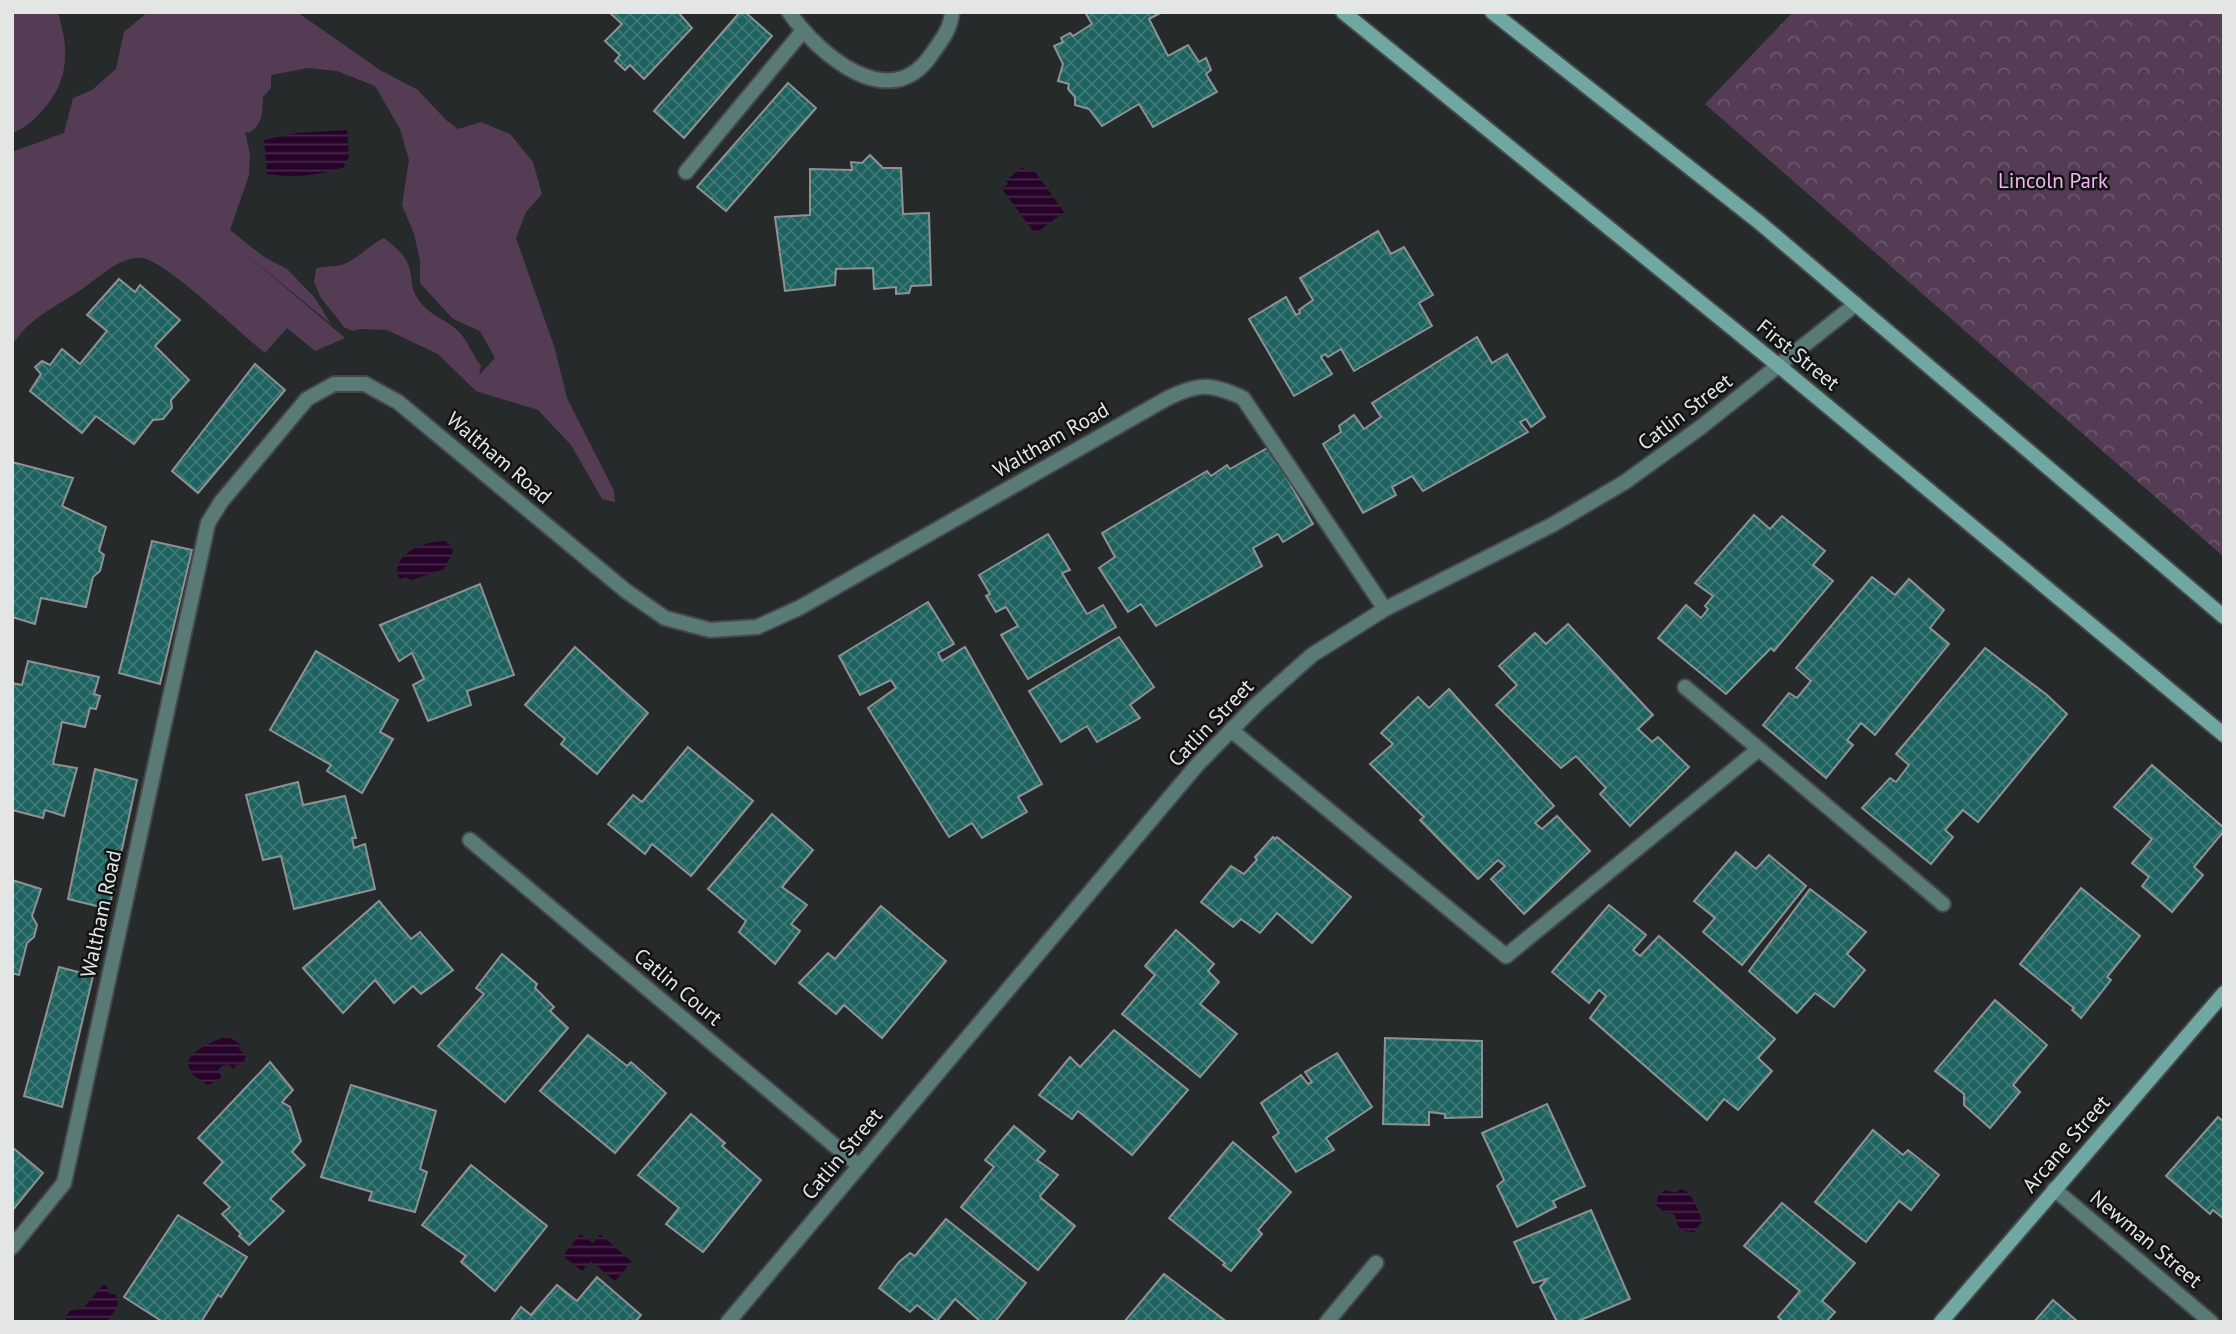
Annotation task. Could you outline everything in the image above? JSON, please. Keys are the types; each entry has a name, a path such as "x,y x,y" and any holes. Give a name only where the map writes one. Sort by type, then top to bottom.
{"main road":[{"name":"First Street","path":"1342,12 1779,366 2224,735"},
{"path":"1492,12 1760,223 2224,617"},
{"name":"Arcane Street","path":"1941,1322 2224,993"}],"street":[{"path":"789,12 803,32 844,65 868,79 897,80 922,68 951,26 952,12"},
{"path":"686,172 803,32"},
{"name":"Catlin Street","path":"728,1322 1198,764 1256,705 1312,655 1385,609 1552,524 1625,482 1779,366 1856,304"},
{"name":"Waltham Road","path":"12,1247 64,1183 208,523 221,502 307,398 334,384 365,384 398,402 626,591 665,618 710,631 757,626 799,608 1166,399 1190,387 1218,387 1243,397 1385,609"},
{"path":"1685,687 1943,904"},
{"path":"1231,730 1506,956 1759,749"},
{"name":"Catlin Court","path":"470,840 859,1166"},
{"name":"Newman Street","path":"2054,1189 2211,1322"},
{"path":"1328,1322 1376,1263"}],"green space":[{"path":"16,12 58,12 65,54 61,79 49,103 30,123 12,133 12,17"},
{"path":"148,12 297,12 380,70 418,90 458,129 481,122 510,134 533,162 542,194 526,212 516,238 554,346 567,398 614,491 615,502 602,499 571,445 538,410 476,391 438,354 387,330 353,331 345,328 321,298 314,282 316,269 344,264 384,238 405,258 413,288 421,303 463,337 481,366 479,375 495,358 480,331 453,319 420,283 420,261 414,234 402,205 409,160 400,129 375,86 337,71 308,68 271,75 271,88 263,97 259,122 253,130 248,133 245,131 250,155 249,175 230,230 264,257 287,269 315,298 331,324 235,245 345,338 315,351 287,328 265,353 168,271 153,262 134,258 118,264 43,314 26,328 12,346 12,152 64,133 73,98 92,90 116,69 124,32"},
{"name":"Lincoln Park","path":"1793,12 2224,12 2224,557 1705,104"}],"shaded area":[{"path":"347,130 349,156 344,167 306,175 267,174 264,140 297,133"},
{"path":"1023,167 1027,172 1033,169 1064,212 1035,234 1002,189 1008,184 1006,180"},
{"path":"445,541 452,546 453,551 444,569 412,580 405,577 401,579 397,575 401,560 413,549"},
{"path":"227,1036 240,1044 239,1049 246,1056 243,1064 236,1065 234,1069 227,1064 219,1068 221,1078 208,1085 193,1075 187,1063 199,1049"},
{"path":"1681,1189 1692,1198 1701,1218 1702,1222 1694,1232 1683,1230 1675,1215 1656,1205 1658,1196 1665,1190 1675,1193"},
{"path":"580,1234 593,1243 600,1234 632,1262 615,1281 591,1261 582,1271 563,1256"},
{"path":"103,1285 107,1286 109,1294 115,1294 118,1302 107,1322 66,1322 70,1311 84,1307"}],"building":[{"path":"609,12 678,12 692,28 644,79 630,65 625,70 615,61 620,55 605,41 622,24"},
{"path":"740,12 745,12 772,36 684,138 654,111"},
{"path":"1085,12 1162,12 1149,19 1168,56 1188,45 1199,62 1206,58 1211,70 1206,74 1217,92 1153,127 1139,104 1102,126 1089,109 1075,105 1075,97 1068,89 1069,84 1058,81 1063,64 1054,46 1063,42 1061,38 1070,33 1073,36 1092,24"},
{"path":"788,83 816,108 726,211 697,187"},
{"path":"870,155 883,168 901,168 903,214 929,213 931,285 911,286 909,293 896,294 896,287 874,289 873,268 836,269 835,285 785,291 775,217 810,215 810,169 852,170 851,162 862,163"},
{"path":"1378,231 1391,254 1404,247 1433,295 1419,303 1432,326 1354,371 1341,349 1328,357 1325,354 1321,357 1332,374 1294,396 1249,319 1286,297 1296,315 1300,313 1299,310 1313,300 1300,278"},
{"path":"119,279 135,292 140,285 180,320 155,346 189,380 171,400 172,408 163,419 153,420 134,444 96,416 82,433 30,391 41,374 35,367 42,361 50,365 62,349 80,364 107,331 87,315"},
{"path":"1477,337 1492,363 1507,354 1545,417 1531,427 1526,419 1520,422 1528,432 1423,491 1412,476 1392,487 1396,495 1363,513 1323,444 1341,432 1339,426 1354,415 1364,429 1381,417 1372,403"},
{"path":"255,364 285,390 198,493 172,471"},
{"path":"1269,447 1313,524 1283,542 1278,534 1253,548 1262,566 1156,626 1141,604 1128,612 1099,568 1115,557 1102,533 1207,471 1211,476 1227,465 1230,469"},
{"path":"12,462 73,478 62,506 106,527 99,551 104,555 100,571 93,577 86,607 41,598 35,624 12,617"},
{"path":"1754,515 1770,529 1782,516 1825,551 1813,565 1833,581 1774,651 1771,648 1726,694 1658,638 1686,605 1701,618 1708,609 1705,606 1713,596 1695,583"},
{"path":"1048,534 1070,570 1062,573 1087,614 1103,605 1116,627 1028,679 1001,635 1018,626 1006,607 996,612 986,596 990,594 979,575"},
{"path":"152,541 192,550 160,684 119,673"},
{"path":"1872,577 1895,595 1909,579 1944,610 1930,628 1949,644 1875,735 1861,723 1847,740 1853,745 1826,778 1763,725 1789,693 1797,698 1811,681 1796,668"},
{"path":"480,584 514,675 467,691 471,705 428,721 413,685 424,679 412,653 399,661 380,625"},
{"path":"928,602 954,644 938,653 942,661 965,647 1042,784 1018,797 1027,812 982,838 972,823 949,837 868,708 896,688 891,680 860,695 839,656"},
{"path":"1568,624 1653,715 1638,729 1652,742 1658,737 1689,767 1630,826 1600,794 1606,788 1576,756 1561,768 1496,705 1517,685 1499,666 1535,633 1546,644"},
{"path":"1119,637 1154,687 1130,705 1140,718 1097,742 1087,726 1061,742 1029,691"},
{"path":"575,647 648,713 597,774 561,744 565,739 525,705"},
{"path":"1985,648 2047,695 2067,714 1978,822 1963,810 1945,830 1953,837 1931,864 1862,808 1890,778 1896,782 1909,765 1896,754"},
{"path":"316,651 398,700 380,732 393,739 362,793 327,771 331,765 270,730"},
{"path":"28,661 99,677 94,694 100,696 96,709 90,708 85,727 62,722 53,764 77,768 64,816 45,810 43,818 12,810 12,683 22,685"},
{"path":"1449,689 1554,806 1535,823 1542,829 1557,816 1590,851 1524,914 1491,879 1505,866 1498,860 1478,879 1420,820 1424,817 1370,764 1393,744 1381,733 1418,697 1429,708"},
{"path":"688,747 753,801 691,876 652,844 645,854 608,824 633,795 642,802"},
{"path":"2152,765 2224,828 2194,867 2203,875 2172,912 2142,886 2149,877 2132,863 2152,839 2114,807"},
{"path":"95,769 137,780 109,909 68,899"},
{"path":"298,782 303,805 345,796 356,838 352,838 354,848 365,844 375,889 294,909 281,856 263,860 246,795"},
{"path":"772,814 813,850 782,887 807,905 791,924 800,931 775,964 739,932 746,921 708,889"},
{"path":"1273,837 1277,837 1351,897 1312,943 1277,913 1260,933 1241,919 1233,927 1201,902 1231,866 1244,874"},
{"path":"1736,852 1756,869 1769,855 1806,886 1742,965 1703,932 1715,918 1694,901"},
{"path":"12,880 41,889 32,916 37,925 34,937 27,943 19,975 12,973"},
{"path":"2081,888 2140,936 2107,977 2111,980 2081,1018 2072,1010 2074,1008 2020,964"},
{"path":"1810,889 1866,932 1847,954 1865,970 1834,1007 1815,993 1797,1013 1749,971"},
{"path":"379,901 411,939 420,932 453,970 421,994 413,986 394,1003 375,980 343,1013 303,968"},
{"path":"1609,905 1646,935 1633,950 1640,956 1659,936 1775,1039 1758,1058 1772,1071 1738,1110 1724,1099 1707,1120 1590,1018 1606,996 1599,990 1589,1003 1552,972"},
{"path":"881,906 946,961 882,1038 844,1005 836,1014 799,983 828,953 835,959"},
{"path":"1176,930 1214,964 1208,971 1219,982 1200,1004 1237,1034 1200,1077 1122,1014 1155,975 1145,966"},
{"path":"502,954 537,984 535,988 554,1007 550,1011 568,1028 505,1102 438,1046 484,994 476,988"},
{"path":"59,967 93,976 62,1107 24,1096"},
{"path":"1995,1000 2047,1045 2013,1085 2020,1092 1990,1128 1964,1105 1964,1094 1935,1071"},
{"path":"1114,1030 1188,1090 1132,1155 1078,1111 1072,1119 1039,1095 1070,1057 1080,1067"},
{"path":"588,1035 627,1066 631,1062 666,1093 615,1153 540,1091"},
{"path":"1385,1038 1482,1041 1482,1117 1445,1118 1445,1114 1429,1112 1429,1125 1383,1124"},
{"path":"1337,1053 1372,1107 1326,1138 1334,1150 1296,1172 1273,1137 1279,1133 1261,1103 1301,1075 1308,1084 1312,1082 1305,1072"},
{"path":"270,1062 293,1090 282,1102 290,1107 301,1141 292,1152 305,1165 270,1199 284,1211 249,1245 222,1214 230,1207 204,1183 223,1162 198,1138"},
{"path":"351,1085 436,1111 420,1169 427,1172 415,1212 369,1200 372,1192 321,1177"},
{"path":"1547,1104 1585,1186 1553,1201 1556,1207 1517,1227 1497,1186 1504,1180 1482,1133"},
{"path":"691,1114 725,1143 722,1146 761,1180 703,1252 666,1224 679,1208 638,1175"},
{"path":"2218,1117 2224,1122 2224,1219 2213,1210 2210,1214 2166,1176"},
{"path":"1014,1126 1045,1151 1037,1160 1058,1175 1041,1198 1075,1226 1038,1270 961,1207 994,1167 985,1160"},
{"path":"1873,1130 1903,1155 1908,1150 1939,1175 1911,1210 1899,1201 1866,1242 1815,1202"},
{"path":"1233,1142 1291,1192 1258,1230 1262,1234 1231,1271 1223,1265 1225,1263 1169,1218"},
{"path":"12,1147 43,1173 12,1211"},
{"path":"471,1165 547,1226 495,1291 461,1262 466,1256 422,1225"},
{"path":"1782,1203 1855,1263 1822,1301 1835,1312 1826,1322 1783,1322 1778,1317 1800,1291 1744,1246"},
{"path":"1591,1210 1630,1299 1576,1322 1557,1322 1540,1287 1547,1279 1533,1283 1514,1242"},
{"path":"178,1215 247,1257 201,1322 163,1322 124,1297"},
{"path":"946,1219 1026,1283 995,1322 981,1322 955,1299 937,1321 917,1305 910,1312 879,1288 899,1262 910,1253 915,1256"},
{"path":"1164,1274 1227,1322 1124,1322"},
{"path":"597,1277 641,1315 635,1322 510,1322 521,1307 531,1315 557,1285 577,1301"},
{"path":"2053,1300 2078,1322 2034,1322"}]}
